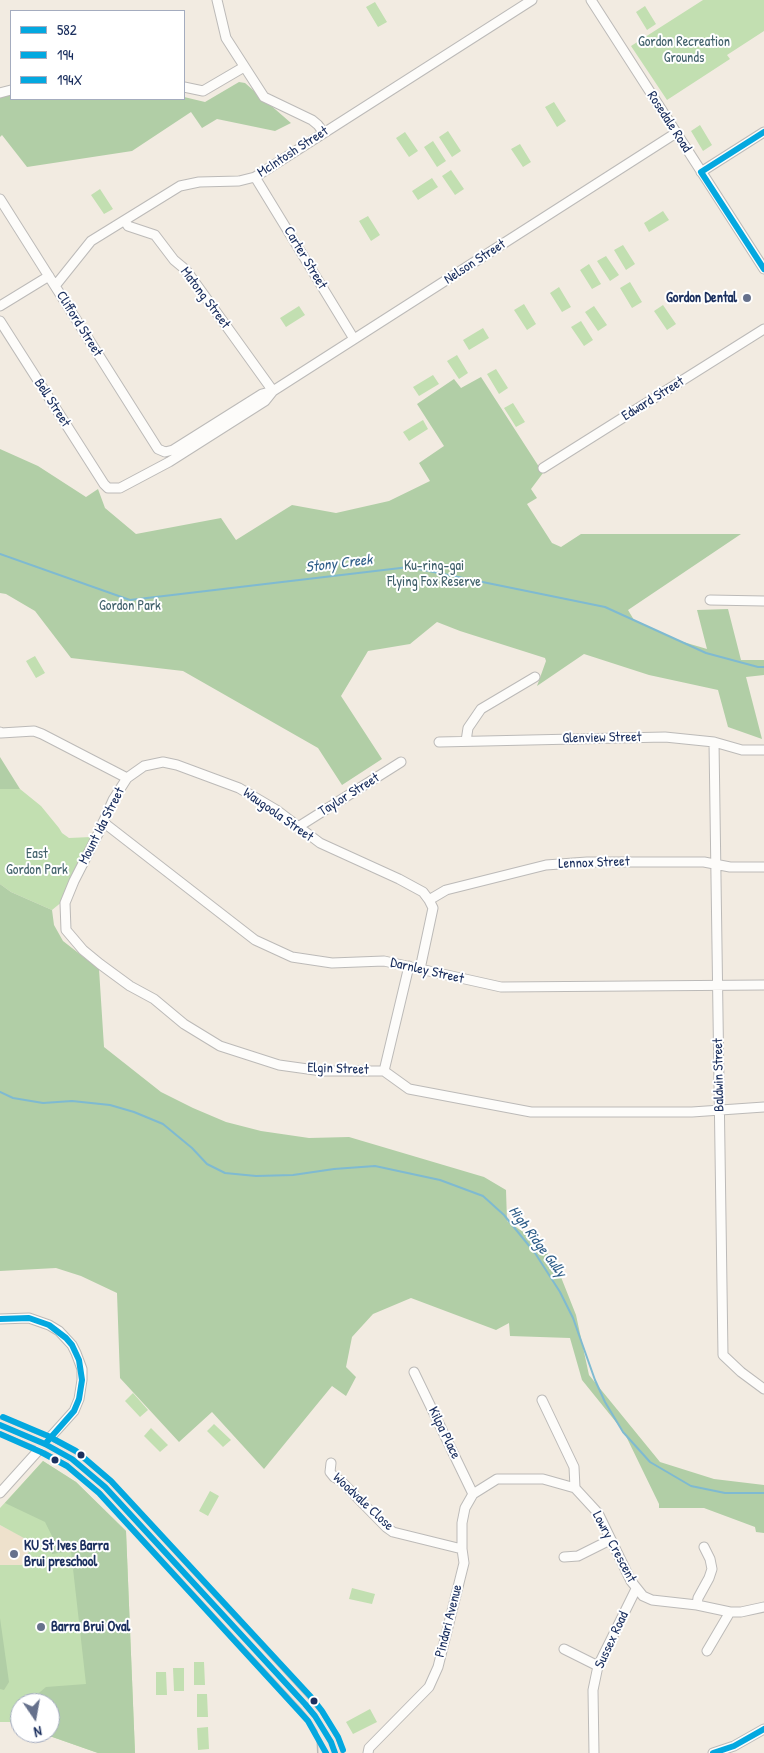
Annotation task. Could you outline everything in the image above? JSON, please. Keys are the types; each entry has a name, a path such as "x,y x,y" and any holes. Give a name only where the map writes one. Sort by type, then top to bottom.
{"main road":[{"path":"0,1425 45,1444 72,1459 105,1487 305,1704 331,1742 335,1753"},
{"path":"323,1729 324,1753"}],"street":[{"path":"217,0 226,38 264,97 312,120 323,132"},
{"name":"McIntosh Street","path":"55,286 91,242 180,186 199,182 239,182 255,177 532,0"},
{"name":"Rosedale Road","path":"591,0 764,269"},
{"path":"185,87 203,91 244,67"},
{"path":"312,120 340,121"},
{"path":"701,172 764,132"},
{"name":"Nelson Street","path":"158,449 165,452 173,450 262,394 273,391 676,133"},
{"name":"Carter Street","path":"255,177 354,339"},
{"name":"Clifford Street","path":"0,199 158,449"},
{"name":"Matong Street","path":"125,220 128,226 155,235 174,260 186,270 273,391"},
{"path":"0,306 48,276"},
{"name":"Bell Street","path":"0,321 104,484"},
{"name":"Edward Street","path":"543,468 764,329"},
{"name":"Nelson Street","path":"104,484 108,488 120,488 169,462 265,401 273,391"},
{"path":"710,600 764,601"},
{"path":"466,741 468,728 481,710 535,677"},
{"path":"1,732 34,731 127,778"},
{"name":"Glenview Street","path":"439,742 665,737 714,742 742,750 764,750"},
{"name":"Baldwin Street","path":"714,742 723,1355 741,1372 764,1389"},
{"name":"Waugoola Street","path":"127,778 144,766 163,762 177,765 240,788 278,811 320,843 415,888 430,900"},
{"name":"Taylor Street","path":"298,827 401,762"},
{"name":"Mount Ida Street","path":"66,930 65,903 113,800 127,778"},
{"name":"Darnley Street","path":"104,822 255,940 292,957 332,963 384,961 501,988 764,985"},
{"name":"Lennox Street","path":"430,900 446,890 546,865 587,862 704,862 730,867 764,867"},
{"path":"420,969 433,908 430,900"},
{"name":"Elgin Street","path":"66,930 83,950 100,964 130,986 154,999 184,1024 220,1046 279,1065 322,1071 384,1071 409,1089 531,1112 692,1112 764,1107"},
{"path":"384,1071 409,966"},
{"path":"0,1319 29,1318 49,1325 72,1345 79,1360 82,1380 79,1400 74,1411 0,1493"},
{"name":"Kilpa Place","path":"414,1372 473,1494"},
{"path":"473,1494 497,1479 543,1479 575,1488 574,1467 542,1400"},
{"name":"Woodvale Close","path":"331,1463 330,1472 334,1477 341,1481 394,1532 462,1549"},
{"name":"Lowry Crescent","path":"575,1488 598,1513 630,1581 643,1596 652,1600 730,1612 741,1612 764,1607"},
{"name":"Pindari Avenue","path":"368,1753 369,1748 429,1687 438,1667 464,1563 462,1523 465,1508 473,1494"},
{"path":"564,1557 578,1556 610,1540"},
{"path":"697,1606 698,1598 710,1578 712,1569 710,1559 704,1547"},
{"name":"Sussex Road","path":"594,1753 593,1690 598,1666 636,1588"},
{"path":"708,1651 730,1612"},
{"path":"564,1649 598,1666"},
{"path":"713,1753 734,1746 764,1729"}],"shaded area":[{"name":"KU St Ives Barra Brui preschool","path":"0,1525 34,1543 22,1565 0,1565"}],"green space":[{"name":"Gordon Recreation Grounds","path":"703,0 764,0 764,31 727,55 730,59 667,100 631,46"},
{"path":"375,2 387,22 378,27 366,7"},
{"path":"645,6 656,24 647,30 636,12"},
{"path":"239,82 245,83 291,123 275,131 217,119 202,128 191,112 132,151 27,167 2,135 0,137 0,97 10,94 10,100 185,100 185,97 205,102"},
{"path":"554,102 566,121 557,127 545,107"},
{"path":"700,125 712,145 703,151 691,131"},
{"path":"448,131 461,151 452,157 439,137"},
{"path":"405,132 418,151 409,157 396,138"},
{"path":"433,141 446,161 437,167 424,147"},
{"path":"520,144 531,162 523,167 511,149"},
{"path":"451,170 464,189 455,195 442,176"},
{"path":"432,178 438,187 418,200 412,191"},
{"path":"100,189 113,209 104,214 91,195"},
{"path":"663,211 669,220 649,232 644,223"},
{"path":"368,216 380,235 371,241 359,221"},
{"path":"623,245 635,264 626,270 614,250"},
{"path":"606,256 619,275 610,281 597,261"},
{"path":"589,264 601,284 592,289 580,270"},
{"path":"630,282 642,302 632,308 620,288"},
{"path":"559,287 571,307 562,312 550,293"},
{"path":"524,304 536,324 527,330 514,310"},
{"path":"663,305 676,324 667,330 654,311"},
{"path":"299,306 305,315 286,327 280,318"},
{"path":"594,306 607,325 598,331 585,312"},
{"path":"581,321 593,340 584,346 571,327"},
{"path":"483,328 489,338 469,350 463,340"},
{"path":"457,355 468,373 459,379 447,361"},
{"path":"496,369 508,388 499,394 487,374"},
{"path":"433,375 439,384 419,396 413,387"},
{"path":"481,377 543,473 531,489 537,498 527,504 552,543 561,547 581,534 741,534 628,610 634,620 680,641 707,649 697,610 728,609 741,660 764,660 764,675 746,677 762,739 728,727 718,690 649,675 584,654 537,686 546,661 545,658 437,622 410,644 368,651 341,696 382,759 342,785 318,748 183,671 71,658 35,611 6,594 0,593 0,449 38,466 86,497 98,489 105,508 136,534 221,518 236,540 292,505 336,513 389,501 430,481 419,463 444,446 417,404 454,379 461,388"},
{"path":"513,403 525,422 516,427 504,408"},
{"path":"423,420 428,429 409,441 403,432"},
{"path":"35,656 45,673 36,678 26,661"},
{"path":"0,757 20,789 0,789"},
{"name":"East Gordon Park","path":"0,789 20,789 41,806 62,833 69,838 91,837 63,901 52,910 11,892 0,884"},
{"path":"0,884 11,892 52,910 54,925 63,941 99,969 104,1047 161,1092 226,1122 261,1131 309,1138 349,1137 484,1177 506,1190 507,1221 541,1244 557,1267 576,1315 589,1375 660,1462 714,1479 764,1485 764,1533 756,1532 755,1527 704,1508 659,1508 659,1504 624,1432 582,1380 570,1338 510,1336 509,1323 496,1330 411,1298 373,1314 352,1337 346,1367 356,1377 346,1396 332,1386 264,1469 212,1412 179,1442 120,1378 117,1293 81,1276 56,1268 0,1271"},
{"path":"133,1393 148,1410 140,1417 125,1401"},
{"path":"214,1424 231,1440 223,1447 207,1431"},
{"path":"151,1428 168,1445 160,1452 144,1436"},
{"path":"43,1461 76,1482 126,1531 135,1753 98,1753 60,1740 60,1693 10,1693 10,1722 0,1722 0,1565 22,1565 33,1543 0,1525 0,1508"},
{"path":"43,1461 76,1482 126,1531 135,1753 98,1753 60,1740 60,1693 39,1693 46,1687 86,1684 71,1551 52,1554 52,1536 45,1522 5,1503"},
{"path":"210,1491 219,1496 208,1516 199,1511"},
{"path":"352,1588 375,1594 372,1604 349,1599"},
{"path":"0,1618 9,1682 4,1690 0,1689"},
{"path":"194,1662 204,1662 205,1685 194,1685"},
{"path":"173,1668 184,1668 184,1691 174,1691"},
{"path":"156,1672 166,1672 167,1695 156,1695"},
{"path":"197,1694 207,1694 208,1717 197,1717"},
{"path":"370,1709 377,1722 353,1734 346,1722"},
{"path":"208,1727 209,1749 198,1750 197,1728"}],"waterway":[{"name":"Stony Creek","path":"0,554 130,600 409,567 605,607 706,653 764,667"},
{"name":"High Ridge Gully","path":"0,1092 13,1098 43,1103 72,1101 110,1105 134,1112 163,1124 192,1148 207,1164 225,1173 256,1176 293,1175 375,1166 440,1180 483,1196 504,1215 535,1253 560,1292 573,1318 595,1380 605,1402 623,1432 650,1462 691,1486 725,1493 764,1493"}],"transit line":[{"name":"582","path":"764,132 701,172 764,269"},
{"name":"582","path":"0,1319 29,1318 49,1325 66,1338 72,1345 79,1360 82,1380 79,1399 74,1411 45,1444"},
{"name":"194X","path":"3,1417 48,1436 76,1451 111,1481 312,1698 338,1737 343,1750"},
{"name":"582","path":"0,1425 45,1444 72,1459 105,1487 305,1704 331,1742 335,1753"},
{"name":"194","path":"0,1434 67,1466 99,1493 308,1721 326,1753"},
{"name":"582","path":"713,1753 734,1746 764,1729"}],"place":[{"name":"Gordon Dental","path":"747,298"},
{"name":"KU St Ives Barra Brui preschool","path":"14,1554"},
{"name":"Barra Brui Oval","path":"41,1627"}],"park label":[{"name":"Ku-ring-gai Flying Fox Reserve","path":"434,574"},
{"name":"Gordon Park","path":"130,606"}]}
